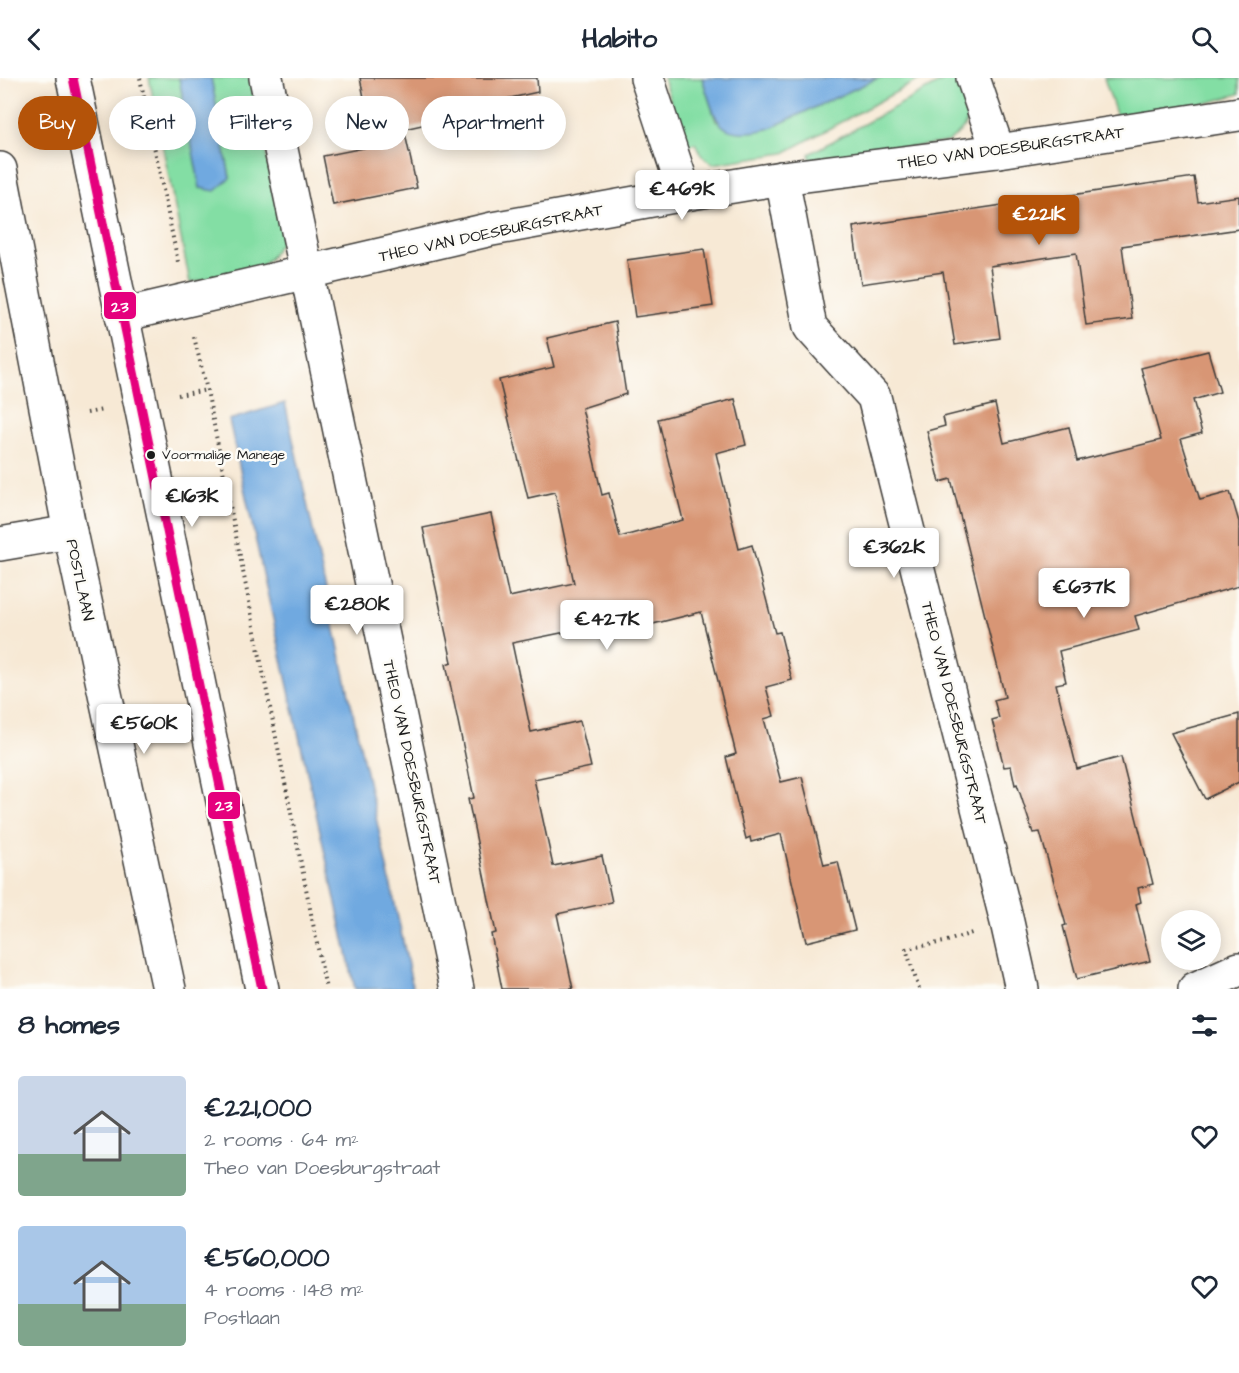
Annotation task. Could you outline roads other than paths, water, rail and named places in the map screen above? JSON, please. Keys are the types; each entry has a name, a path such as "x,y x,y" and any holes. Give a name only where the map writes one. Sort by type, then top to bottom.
{"street":[{"path":"73,78 262,989"},
{"path":"266,78 308,273"},
{"path":"647,78 685,195"},
{"path":"973,78 998,151"},
{"name":"THEO VAN DOESBURGSTRAAT","path":"122,315 492,230 685,195 782,178 998,151 1239,114"},
{"name":"POSTLAAN","path":"0,169 70,532 169,989"},
{"name":"THEO VAN DOESBURGSTRAAT","path":"782,178 810,327 874,397 1022,989"},
{"name":"THEO VAN DOESBURGSTRAAT","path":"308,273 457,989"},
{"path":"0,544 70,532"},
{"path":"1195,989 1239,969"}],"water":[{"path":"179,78 211,78 214,96 208,96 208,150 225,150 230,178 215,191 200,188 193,150 196,150 196,96 182,96"},
{"path":"702,78 878,78 768,129 737,132 721,124 711,106"},
{"path":"285,403 413,989 355,989 229,420"}],"place":[{"name":"Voormalige Manege","path":"151,455"}]}
